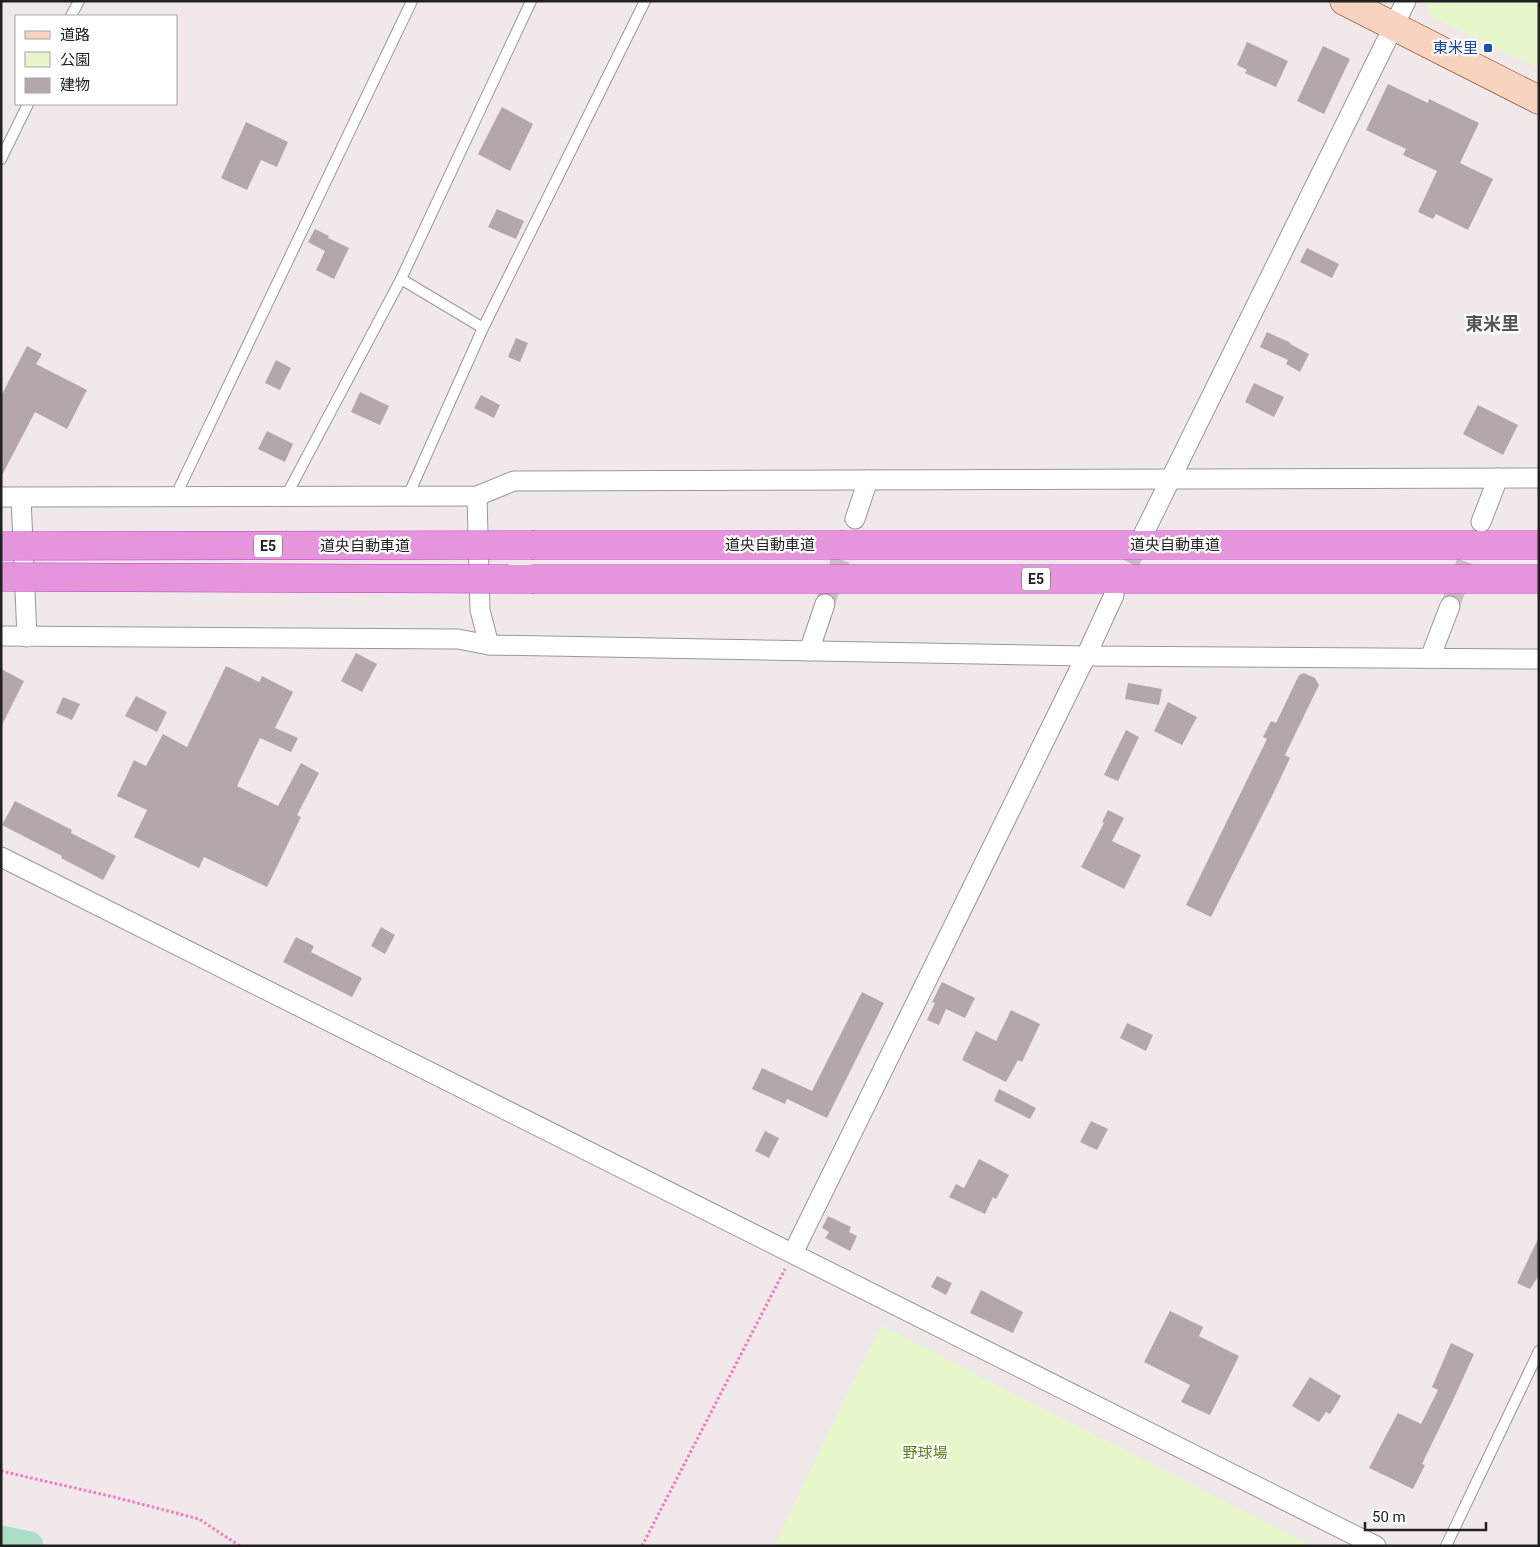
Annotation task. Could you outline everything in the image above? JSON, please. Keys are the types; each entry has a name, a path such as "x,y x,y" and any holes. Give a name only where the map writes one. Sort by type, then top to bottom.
{"highway":[{"name":"道央自動車道","path":"1,546 1539,545"},
{"name":"E5","path":"1,577 1539,579"}],"main road":[{"path":"1344,1 1539,100"}],"street":[{"path":"1144,533 1406,1"},
{"path":"1481,522 1498,478"},
{"path":"1,497 476,496 514,481 1539,478"},
{"path":"855,519 868,480"},
{"path":"476,496 480,610 489,645"},
{"path":"21,497 27,637"},
{"path":"793,1253 1086,656 1114,595"},
{"path":"809,651 825,604"},
{"path":"1430,658 1450,606"},
{"path":"1,636 458,639 489,645 809,651 1086,656 1539,659"},
{"path":"1,857 1376,1546"}],"lane":[{"path":"72,15 79,1"},
{"path":"175,496 412,1"},
{"path":"286,496 401,279 531,1"},
{"path":"408,496 483,328 645,1"},
{"path":"1,159 28,105"},
{"path":"401,279 483,328"},
{"path":"1446,1546 1539,1350"}],"path":[{"path":"642,1546 793,1253"},
{"path":"1,1472 114,1497 199,1519 240,1546"}],"green space":[{"path":"1427,1 1539,1 1539,68 1430,16"},
{"name":"野球場","path":"881,1326 1311,1546 774,1546"}],"building":[{"path":"1247,42 1288,61 1276,87 1245,73 1247,70 1237,65"},
{"path":"1323,46 1350,59 1324,114 1297,101"},
{"path":"1388,84 1428,103 1429,99 1479,123 1460,163 1493,179 1468,230 1436,214 1433,219 1418,212 1437,171 1403,155 1406,149 1366,130"},
{"path":"502,107 533,124 510,171 478,154"},
{"path":"246,122 288,142 277,167 261,160 247,190 221,178"},
{"path":"497,209 524,221 516,239 488,227"},
{"path":"315,229 329,236 328,238 349,248 334,279 316,270 325,251 308,242"},
{"path":"1307,248 1339,264 1332,278 1300,262"},
{"path":"1267,332 1309,354 1300,372 1286,364 1288,360 1260,347"},
{"path":"516,338 528,343 520,362 508,357"},
{"path":"27,346 42,354 36,364 87,390 67,429 35,412 1,477 1,396"},
{"path":"276,360 291,368 280,390 265,383"},
{"path":"1254,383 1284,397 1274,417 1245,402"},
{"path":"360,392 389,406 380,425 351,412"},
{"path":"481,395 500,405 494,418 474,408"},
{"path":"1478,405 1518,425 1503,455 1463,434"},
{"path":"267,431 293,444 285,462 258,449"},
{"path":"356,653 377,664 362,692 341,681"},
{"path":"226,666 259,682 262,676 293,692 275,728 298,738 291,752 260,738 237,786 278,806 301,763 319,773 297,815 301,817 267,887 204,857 199,868 134,837 147,810 117,796 134,760 146,766 163,734 187,747"},
{"path":"1,669 24,681 1,727"},
{"path":"1304,673 1315,678 1319,685 1285,755 1290,758 1211,917 1186,905 1267,739 1263,737 1271,721 1276,723 1299,675"},
{"path":"1128,683 1162,689 1159,705 1125,699"},
{"path":"136,696 167,712 157,732 125,716"},
{"path":"63,697 80,704 72,720 56,713"},
{"path":"1168,702 1197,717 1182,745 1154,731"},
{"path":"1126,730 1139,737 1118,781 1104,775"},
{"path":"15,801 72,830 71,833 116,856 103,880 2,825"},
{"path":"1108,810 1124,818 1112,841 1141,855 1124,889 1081,867 1104,823 1102,822"},
{"path":"381,927 395,935 385,954 371,946"},
{"path":"296,937 314,946 311,952 362,978 352,997 283,962"},
{"path":"942,982 975,998 965,1018 946,1009 939,1025 927,1020 935,1003 932,1002"},
{"path":"862,992 884,1003 827,1118 787,1099 785,1104 752,1089 762,1068 812,1091"},
{"path":"1011,1010 1040,1024 1022,1062 1018,1060 1006,1082 962,1060 976,1031 996,1041"},
{"path":"1127,1023 1153,1035 1146,1051 1120,1038"},
{"path":"999,1089 1036,1108 1030,1119 994,1101"},
{"path":"1091,1121 1108,1129 1097,1150 1080,1142"},
{"path":"765,1131 779,1138 769,1158 755,1151"},
{"path":"979,1159 1009,1175 996,1199 993,1197 985,1214 949,1197 956,1184 964,1188"},
{"path":"828,1216 851,1227 849,1232 857,1236 850,1251 825,1238 829,1232 822,1228"},
{"path":"1539,1237 1539,1275 1530,1289 1517,1283"},
{"path":"937,1276 952,1283 946,1295 931,1287"},
{"path":"981,1290 1023,1312 1013,1333 970,1313"},
{"path":"1170,1311 1203,1327 1199,1336 1239,1356 1210,1415 1181,1402 1190,1385 1144,1362"},
{"path":"1451,1343 1474,1354 1422,1464 1425,1465 1413,1489 1369,1468 1398,1413 1421,1424 1438,1390 1432,1387"},
{"path":"1310,1377 1341,1396 1330,1414 1326,1412 1319,1422 1292,1406"}],"waterway":[{"path":"1,1540 29,1546"}],"tunnel":[{"path":"825,604 855,519"},
{"path":"1450,606 1481,522"},
{"path":"1117,588 1143,537"}],"place":[{"name":"東米里","path":"1488,48"}],"district":[{"name":"東米里","path":"1492,324"}]}
